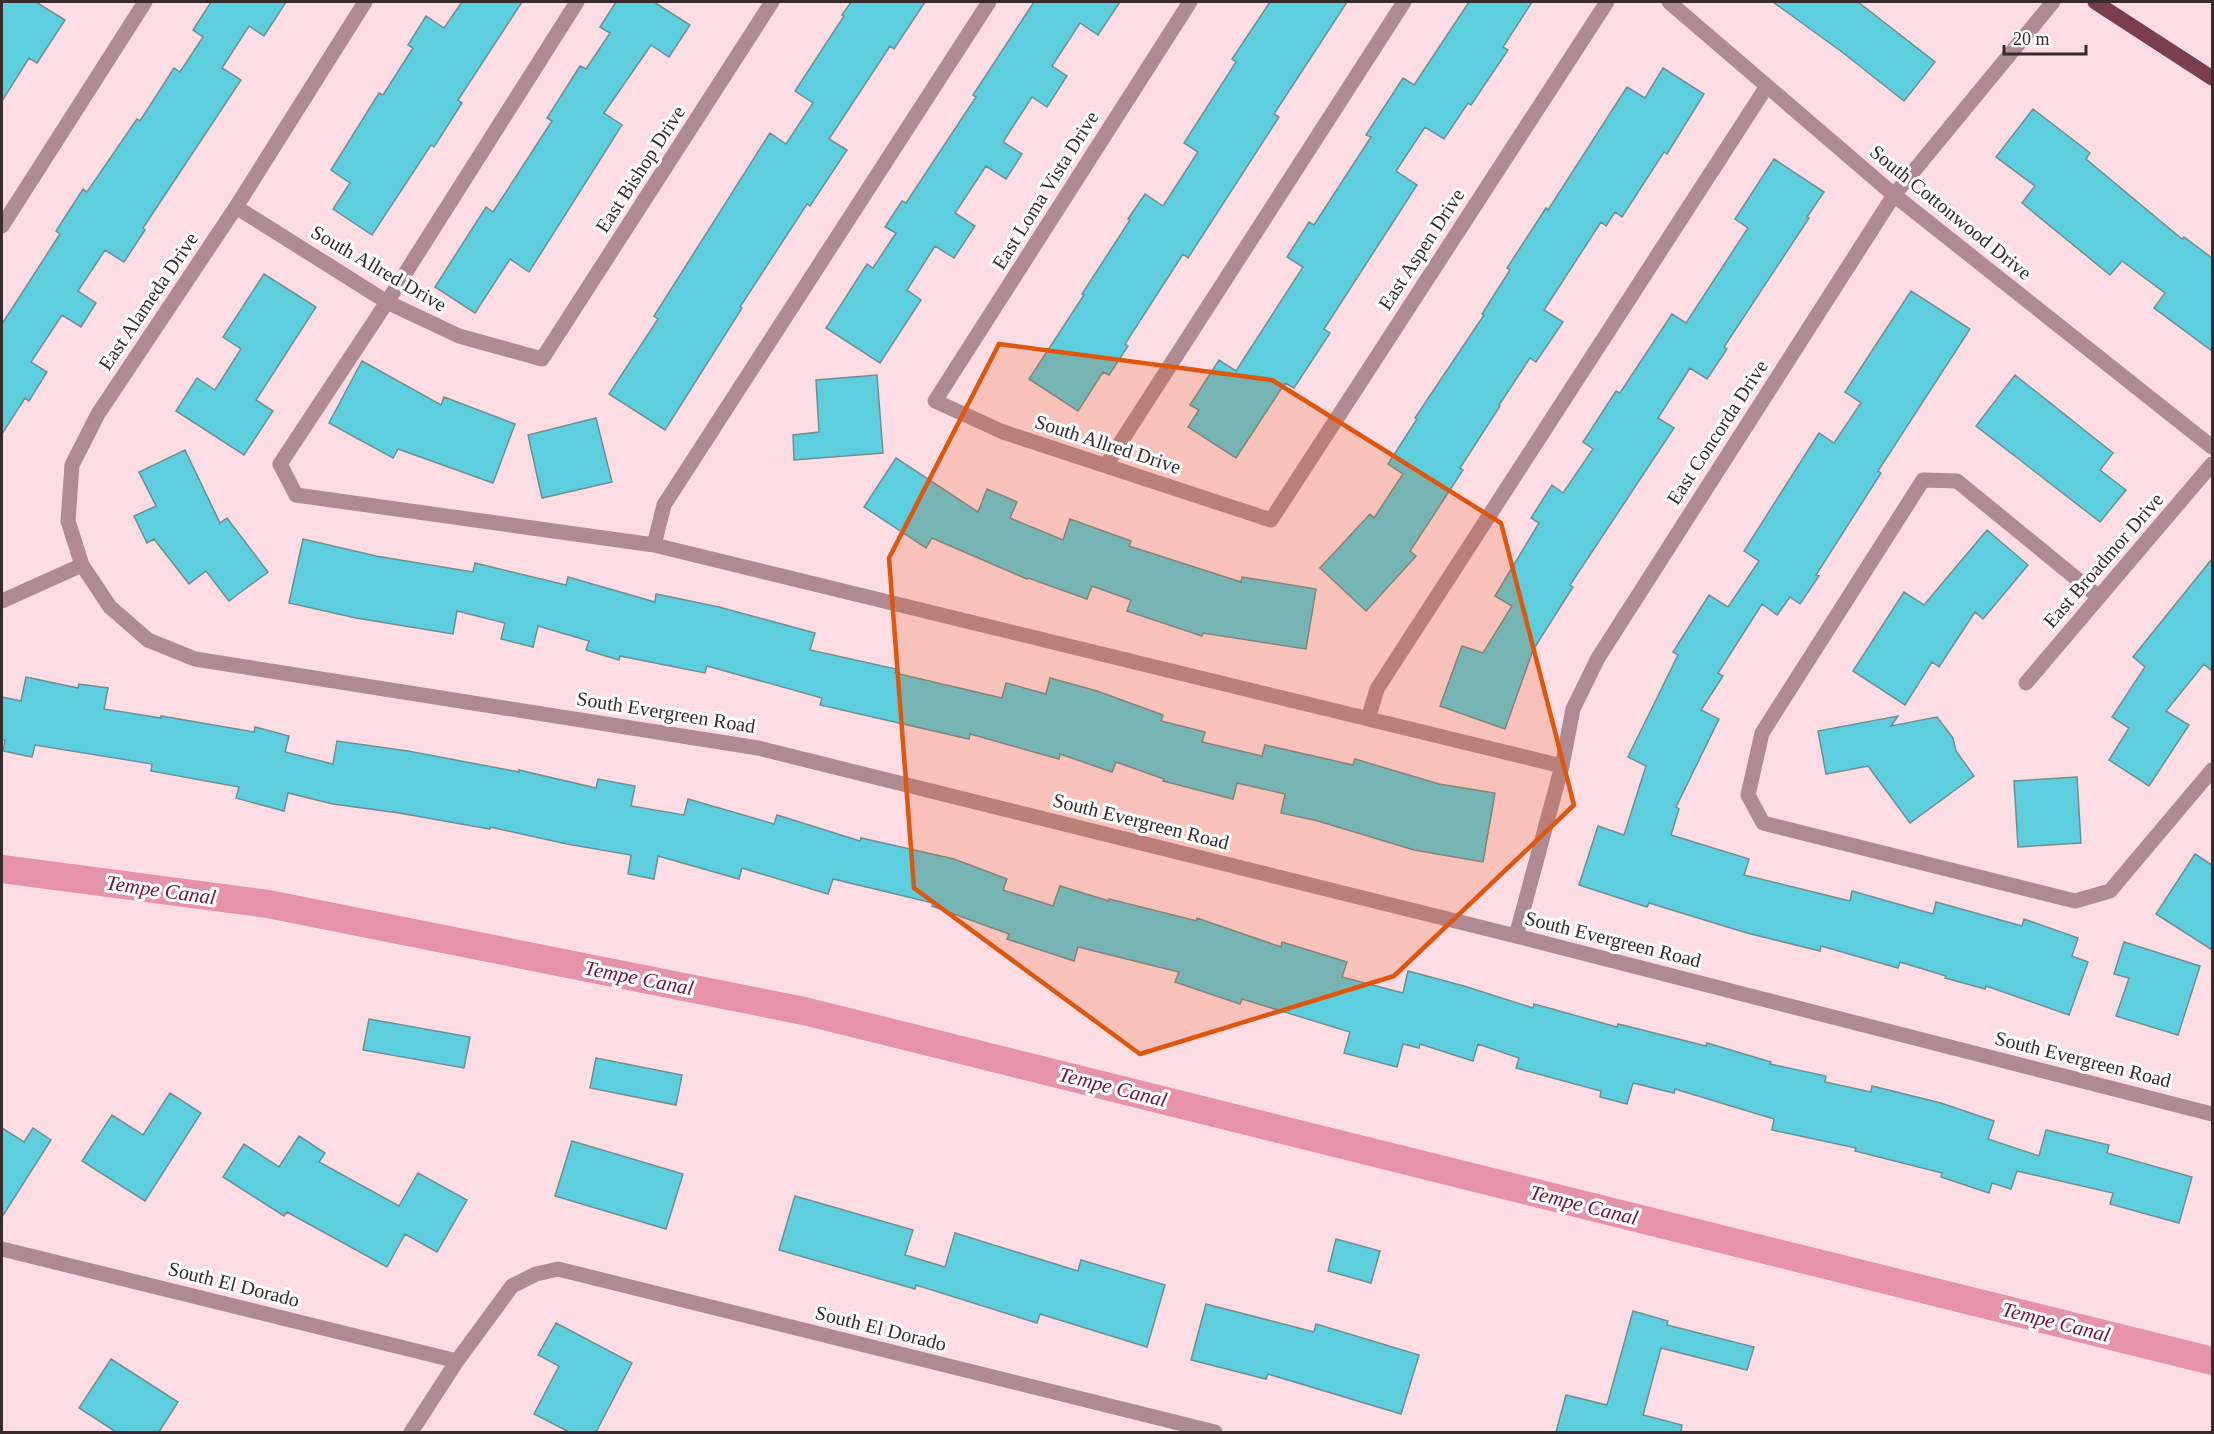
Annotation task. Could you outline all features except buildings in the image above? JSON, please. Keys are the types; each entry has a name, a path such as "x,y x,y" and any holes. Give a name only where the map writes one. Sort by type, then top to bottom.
{"main road":[{"path":"2095,2 2212,78"}],"street":[{"path":"2,226 145,2"},
{"name":"East Alameda Drive","path":"82,565 68,521 72,465 98,414 236,207 365,2"},
{"path":"577,2 387,302 280,464 296,495 654,545 1562,766"},
{"name":"East Bishop Drive","path":"542,359 772,2"},
{"path":"654,545 664,505 989,2"},
{"name":"East Loma Vista Drive","path":"935,401 1190,2"},
{"path":"1106,465 1404,2"},
{"name":"East Aspen Drive","path":"1271,520 1607,2"},
{"name":"South Cottonwood Drive","path":"1669,2 1894,195 2212,447"},
{"name":"East Concorda Drive","path":"1516,936 1562,766 1573,709 1598,658 1894,195 2053,2"},
{"path":"1368,719 1377,689 1767,86"},
{"name":"South Allred Drive","path":"236,207 387,302 459,336 542,359"},
{"name":"South Allred Drive","path":"935,401 1003,432 1271,520"},
{"name":"East Broadmor Drive","path":"2026,683 2212,464"},
{"path":"2099,597 1957,481 1923,480 1762,734 1748,795 1763,823 2075,901 2110,891 2212,771"},
{"path":"2,601 82,565"},
{"name":"South Evergreen Road","path":"82,565 110,607 148,640 195,658 758,748 1516,936 2212,1114"},
{"name":"South El Dorado","path":"2,1249 457,1361 512,1286 536,1274 558,1269 1215,1432"},
{"path":"411,1432 457,1361"}],"highlighted area":[{"path":"999,344 1272,380 1501,523 1574,805 1394,976 1140,1054 914,888 889,558"}],"waterway":[{"name":"Tempe Canal","path":"2,869 268,904 804,1011 2212,1361"}]}
